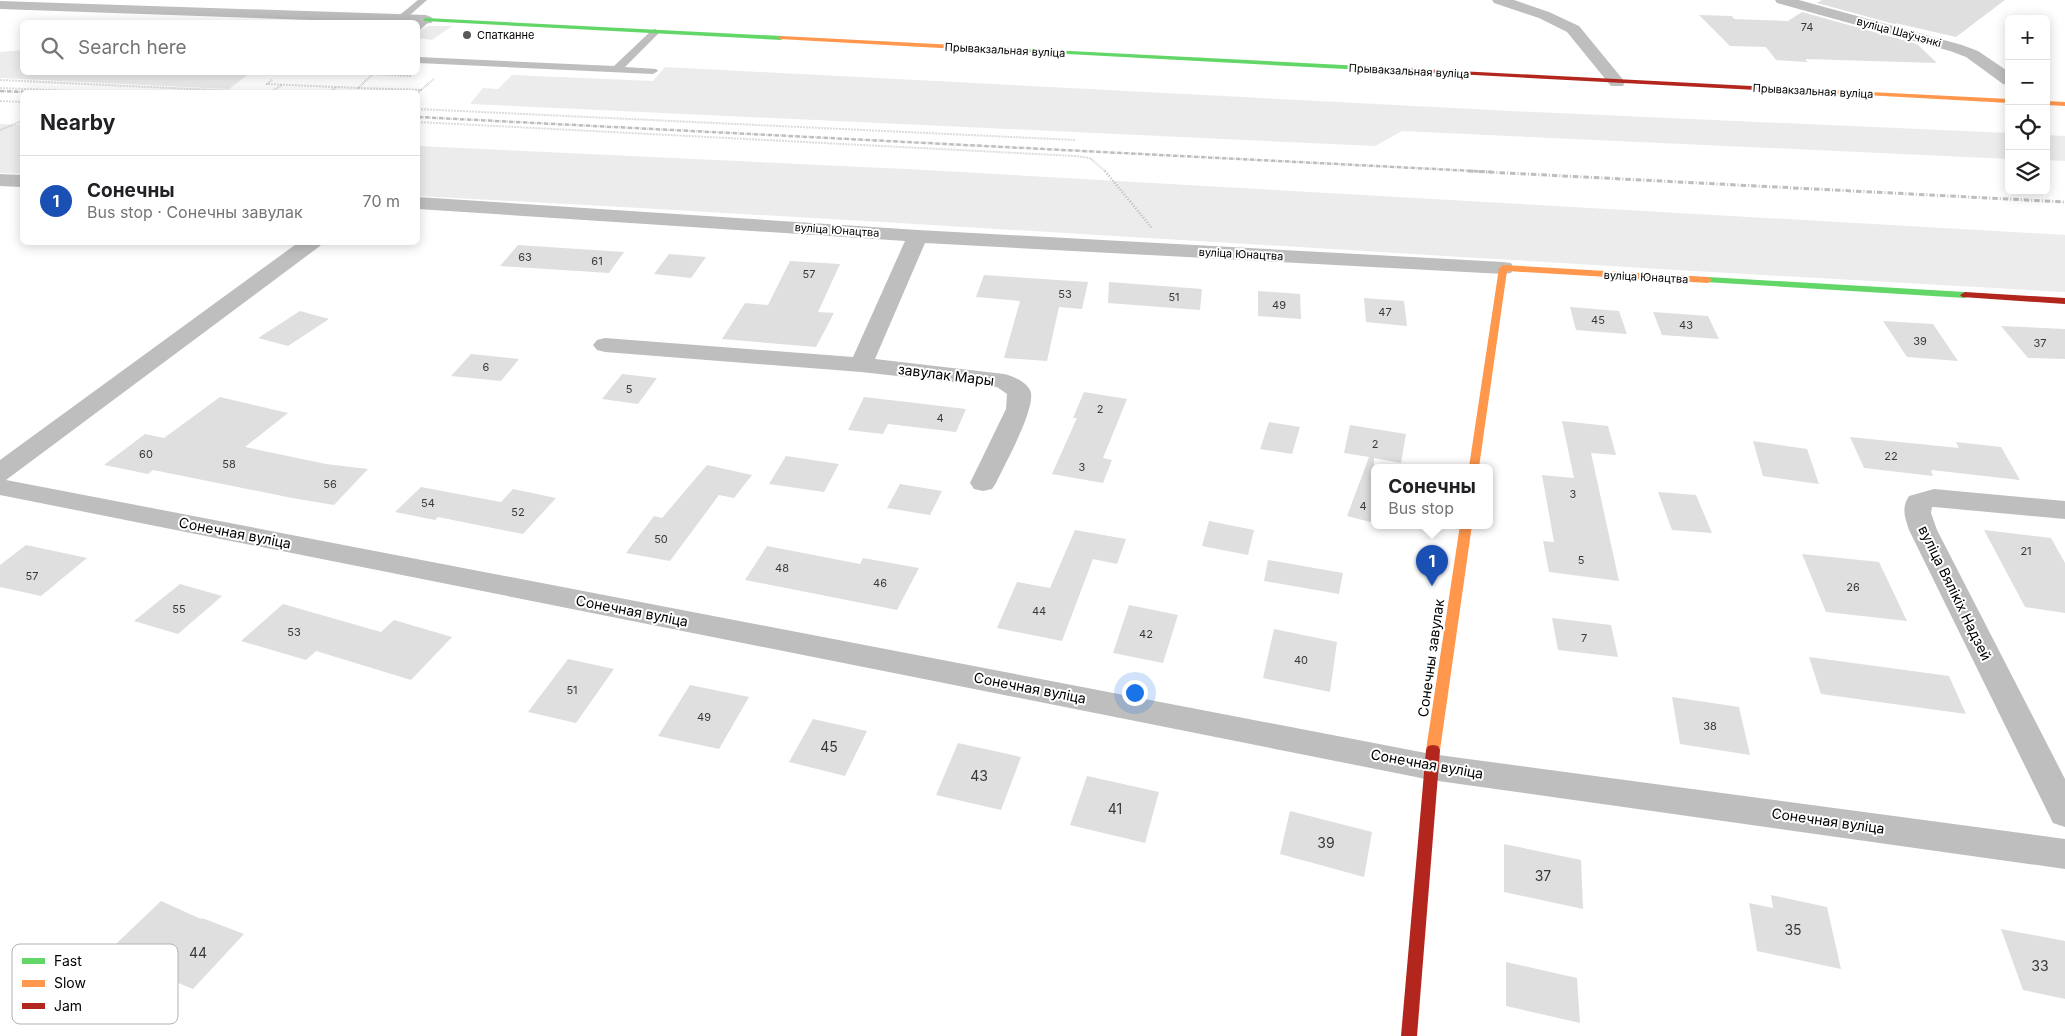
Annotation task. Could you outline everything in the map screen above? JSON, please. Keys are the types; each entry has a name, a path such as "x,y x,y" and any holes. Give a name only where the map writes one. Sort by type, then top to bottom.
{"street":[{"path":"1499,0 1544,15 1573,29 1617,82"},
{"name":"вуліца Шаўчэнкі","path":"1782,0 1956,48 1972,54 2005,77"},
{"name":"Прывакзальная вуліца","path":"0,5 336,20 399,20"},
{"path":"422,24 440,10"},
{"name":"Прывакзальная вуліца","path":"422,24 654,32 2005,101"},
{"path":"2050,103 2065,104"},
{"path":"0,180 20,181"},
{"name":"вуліца Юнацтва","path":"420,203 918,236 2065,301"},
{"path":"861,365 918,236"},
{"path":"0,473 309,245"},
{"path":"1474,464 1503,268"},
{"name":"завулак Мары","path":"605,345 861,365 1004,381 1019,392 1018,408 983,483"},
{"name":"Сонечная вуліца","path":"0,487 1431,767 2065,854"},
{"name":"вуліца Вялікіх Надзей","path":"2065,510 1934,498 1919,502 1917,513 1923,530 2065,813"},
{"name":"Сонечны завулак","path":"1409,1036 1431,767 1465,529"}],"lane":[{"path":"399,20 423,0"},
{"path":"618,69 654,32"},
{"path":"420,60 653,71"}],"path":[{"path":"358,88 372,75"},
{"path":"272,80 267,84 421,90 436,78"},
{"path":"0,80 212,90"},
{"path":"324,86 328,82"},
{"path":"274,90 282,84"},
{"path":"332,90 337,87"},
{"path":"0,88 47,90"},
{"path":"0,101 20,102"},
{"path":"420,108 1075,140"},
{"path":"0,130 20,122"},
{"path":"420,122 1090,158 1106,172 1169,250"}],"shaded area":[{"path":"428,26 452,26 432,40 420,38 420,30"},
{"path":"20,50 20,75 247,75 229,89 0,78 0,52"},
{"path":"665,67 1511,111 2005,133 2005,159 1402,131 1375,146 470,104 483,88 498,89 512,75 653,81"},
{"path":"0,124 20,125 20,174 0,173"},
{"path":"2050,135 2065,136 2065,161 2050,160"},
{"path":"420,146 926,170 2065,235 2065,292 1653,268 420,196"}],"building":[{"path":"1822,0 2005,0 1956,37 1895,23 1898,25 1817,3"},
{"path":"1802,12 1917,44 1937,63 1805,59 1808,62 1776,60 1766,47 1730,46 1699,15 1732,16 1734,19 1788,21"},
{"path":"518,245 624,252 609,273 500,266"},
{"path":"669,254 706,257 691,278 654,274"},
{"path":"790,261 840,264 818,312 834,313 816,347 722,339 745,303 768,305"},
{"path":"984,275 1088,282 1082,309 1059,307 1047,361 1004,358 1020,301 976,297"},
{"path":"1109,282 1202,289 1200,310 1108,303"},
{"path":"1258,291 1300,294 1301,319 1258,316"},
{"path":"1364,298 1404,301 1407,326 1366,322"},
{"path":"1570,307 1619,311 1627,334 1576,330"},
{"path":"300,311 329,319 288,346 258,338"},
{"path":"1653,312 1708,316 1719,339 1662,335"},
{"path":"1883,321 1933,324 1958,361 1907,357"},
{"path":"2001,326 2065,329 2065,359 2028,358"},
{"path":"471,354 519,359 501,381 451,376"},
{"path":"622,374 657,378 638,404 602,399"},
{"path":"1084,392 1127,399 1103,458 1112,460 1103,483 1052,474 1077,418 1073,418"},
{"path":"220,397 288,413 245,447 326,464 368,469 334,505 153,470 148,474 104,465 145,434 164,438"},
{"path":"864,397 966,409 956,432 888,424 883,434 848,430"},
{"path":"1562,421 1608,426 1616,455 1591,453 1619,581 1549,572 1543,541 1554,542 1542,475 1574,478"},
{"path":"1269,422 1300,427 1292,454 1260,449"},
{"path":"1350,425 1406,434 1401,463 1374,458 1374,464 1371,464 1371,522 1347,516 1369,457 1344,453"},
{"path":"1850,437 1959,448 1956,442 2001,447 2020,480 1931,470 1933,476 1864,468"},
{"path":"1753,441 1807,449 1819,484 1763,476"},
{"path":"786,456 839,464 824,492 769,484"},
{"path":"707,465 752,475 734,498 719,495 670,561 626,553 654,516 662,518"},
{"path":"900,484 942,491 930,515 887,508"},
{"path":"421,487 501,502 513,489 556,498 523,534 438,517 435,520 395,512"},
{"path":"1658,492 1696,495 1712,533 1672,530"},
{"path":"1209,521 1254,530 1248,555 1202,546"},
{"path":"1075,530 1126,539 1117,564 1093,559 1062,641 997,628 1017,582 1050,588"},
{"path":"1984,530 2051,538 2065,563 2065,613 2025,607"},
{"path":"26,545 87,558 41,596 0,587 0,565"},
{"path":"767,546 860,564 863,558 919,568 897,610 745,580"},
{"path":"1802,554 1879,562 1907,621 1826,612"},
{"path":"1268,560 1343,573 1339,594 1264,581"},
{"path":"180,584 222,596 178,634 134,621"},
{"path":"283,604 381,632 394,620 452,637 411,680 316,651 306,660 241,641"},
{"path":"1129,605 1178,615 1163,663 1113,653"},
{"path":"1552,618 1611,625 1618,657 1558,650"},
{"path":"1274,629 1337,642 1330,692 1263,678"},
{"path":"1809,657 1949,676 1966,714 1821,694"},
{"path":"568,659 614,669 576,723 528,712"},
{"path":"690,685 749,697 719,749 658,736"},
{"path":"1672,697 1739,707 1750,755 1680,744"},
{"path":"813,719 867,731 845,776 789,762"},
{"path":"958,743 1021,757 1001,810 936,795"},
{"path":"1087,776 1159,792 1145,843 1070,825"},
{"path":"1290,811 1372,832 1364,877 1280,854"},
{"path":"1504,844 1581,860 1583,909 1504,892"},
{"path":"1771,895 1827,907 1841,969 1757,951 1749,903 1773,908"},
{"path":"161,901 201,919 244,934 193,989 178,983 178,944 116,944"},
{"path":"2001,929 2065,941 2065,999 2023,990"},
{"path":"1506,962 1577,978 1580,1023 1506,1006"}],"railway":[{"path":"0,91 20,92"},
{"path":"420,117 1493,172"},
{"path":"1468,171 2065,202"}],"traffic: fast":[{"path":"426,20 781,38"},
{"path":"994,49 1401,70"},
{"path":"1708,280 1965,295"}],"traffic: slow":[{"path":"781,38 994,49"},
{"path":"1831,92 2005,101"},
{"path":"2050,103 2065,104"},
{"path":"1474,464 1503,268 1708,280"},
{"path":"1433,750 1465,529"}],"traffic: jam":[{"path":"1401,70 1831,92"},
{"path":"1965,295 2065,301"},
{"path":"1409,1036 1433,750"}],"place":[{"name":"Спатканне","path":"467,35"},
{"name":"Сонечны","path":"1432,586"}]}
